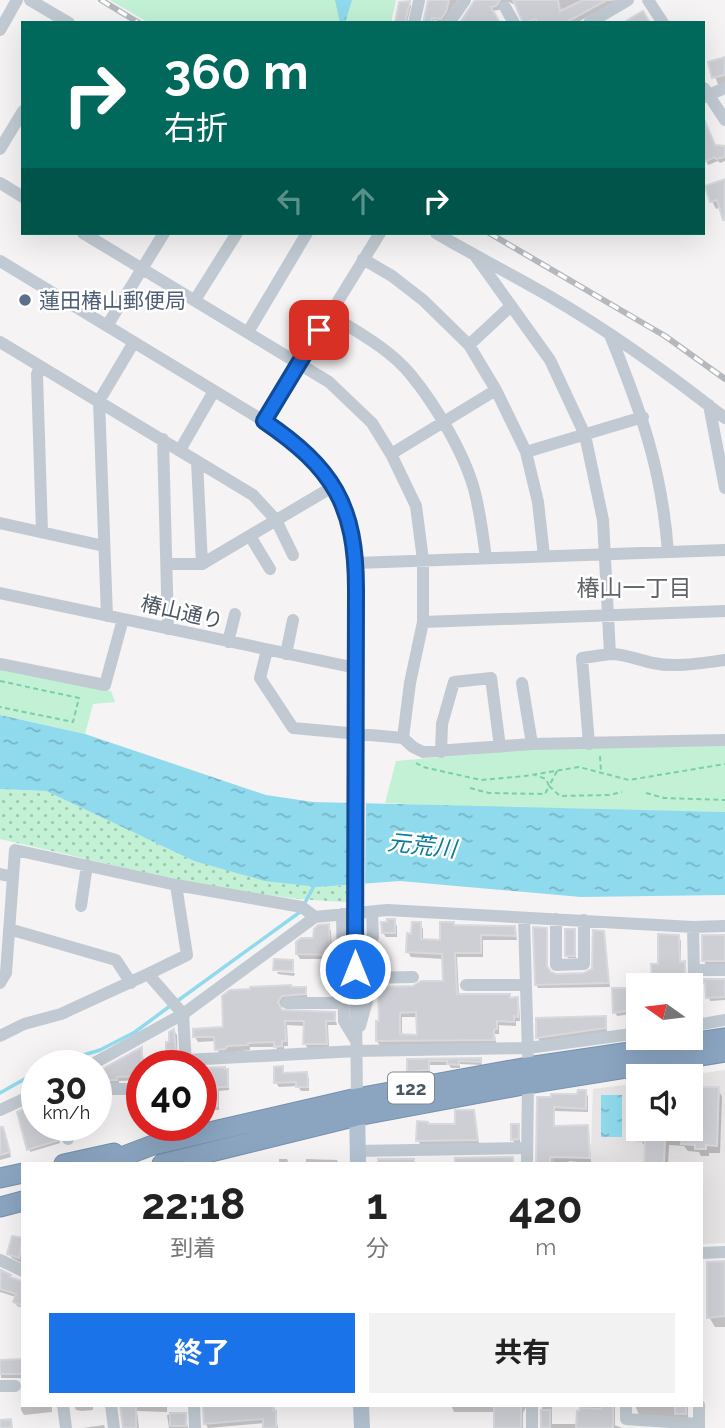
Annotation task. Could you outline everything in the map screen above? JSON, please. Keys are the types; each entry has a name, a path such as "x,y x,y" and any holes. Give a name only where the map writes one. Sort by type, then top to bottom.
{"highway":[{"name":"122","path":"189,1161 357,1107 528,1066 725,1038"},
{"name":"122","path":"528,1066 725,1052"},
{"name":"122","path":"217,1127 357,1107"},
{"name":"122","path":"108,1162 163,1141"},
{"name":"122","path":"73,1162 153,1145"},
{"path":"0,1178 21,1173"},
{"path":"0,1193 21,1188"},
{"path":"0,1207 21,1202"}],"main road":[{"path":"357,1107 358,1157"},
{"path":"362,1407 362,1428"}],"street":[{"path":"0,30 17,0"},
{"path":"30,0 66,21"},
{"path":"452,21 465,0"},
{"path":"592,21 628,0"},
{"path":"648,0 662,21"},
{"path":"414,21 419,1"},
{"path":"505,7 513,21"},
{"path":"725,88 705,94 725,120"},
{"path":"0,149 21,114"},
{"path":"0,183 21,196"},
{"path":"91,235 329,382 372,423 391,454 416,506 423,560 423,622 410,683 403,738"},
{"path":"107,326 163,235"},
{"path":"195,300 236,235"},
{"path":"248,332 306,235"},
{"path":"264,421 379,235"},
{"path":"439,235 610,334 725,418"},
{"path":"476,257 550,360 585,435 603,520 610,654"},
{"path":"363,259 392,276 423,300 469,345 496,390 526,452 538,502 544,556"},
{"path":"0,261 264,421 312,458 334,486 350,525 356,563 357,1107"},
{"path":"469,345 511,306"},
{"path":"329,314 383,350 410,374 443,423 461,454 474,487 486,558"},
{"path":"610,334 643,417 665,509 668,552"},
{"path":"0,342 253,495 276,520 293,555"},
{"path":"107,615 99,401 134,342"},
{"path":"40,367 37,374 42,532"},
{"path":"391,454 496,390"},
{"path":"180,450 214,391"},
{"path":"709,405 725,488"},
{"path":"526,452 643,417"},
{"path":"163,439 168,629"},
{"path":"197,460 202,564"},
{"path":"167,564 202,564 334,486"},
{"path":"0,523 104,546"},
{"path":"250,536 271,569"},
{"path":"356,563 725,550"},
{"name":"椿山通り","path":"0,593 356,668"},
{"path":"423,622 725,611"},
{"path":"228,642 235,614"},
{"path":"0,664 105,685 123,619"},
{"path":"286,654 293,620"},
{"path":"267,650 260,678 293,727 403,738 423,752 532,744 725,740"},
{"path":"594,744 582,658 624,654 654,664 725,660"},
{"path":"441,752 442,724 454,682 491,678 500,747"},
{"path":"522,684 532,744"},
{"path":"0,983 6,973 6,876 15,850 176,885 302,907 315,917"},
{"path":"80,906 87,865"},
{"path":"2,1030 61,1014 187,955 176,885"},
{"path":"112,1053 183,1014 315,917 387,910 693,927 725,926"},
{"path":"356,1045 369,994 368,950 373,937 372,913"},
{"path":"342,914 344,1021 356,1045"},
{"path":"524,918 528,1066 527,1162"},
{"path":"556,919 556,965 584,964 584,920"},
{"path":"6,923 116,960 131,983"},
{"path":"693,927 694,973"},
{"path":"694,970 725,970"},
{"path":"148,974 183,1014 184,1050"},
{"path":"369,978 413,977"},
{"path":"466,985 526,985"},
{"path":"287,1003 344,1003"},
{"path":"704,1023 725,1020"},
{"path":"217,1060 356,1045 528,1066 626,1037"},
{"path":"0,1110 21,1100"},
{"path":"358,1157 527,1148"},
{"path":"703,1253 725,1252"},
{"path":"0,1260 21,1270"},
{"path":"0,1386 15,1386"},
{"path":"63,1407 66,1428"},
{"path":"111,1407 114,1428"},
{"path":"194,1407 195,1428"},
{"path":"532,1407 533,1428"},
{"path":"626,1407 626,1419 699,1426 699,1407"}],"path":[{"path":"0,681 79,698 73,722 0,707"},
{"path":"594,744 601,773"},
{"path":"415,762 423,767 481,780 579,767 629,780 725,764"},
{"path":"470,788 489,793 545,794 557,770"},
{"path":"533,775 546,779 549,786 560,796 622,792"},
{"path":"646,793 664,798 714,802 725,800"}],"shaded area":[{"path":"725,1070 725,1243 703,1244 703,1162 554,1162 554,1146 591,1145 593,1089 626,1085 626,1141 703,1141 703,1073"}],"green space":[{"path":"110,0 396,0 391,21 146,21"},
{"path":"0,668 111,691 115,702 93,704 85,734 0,715"},
{"path":"725,745 725,812 484,808 385,803 396,761 546,748"},
{"path":"0,789 46,791 194,861 318,887 347,885 346,902 215,887 0,839"}],"water":[{"path":"335,0 352,0 346,21 340,21"},
{"name":"元荒川","path":"0,715 85,734 266,795 313,802 725,812 725,895 581,897 400,881 318,887 265,881 194,861 46,791 0,789"},
{"path":"601,1095 622,1095 622,1137 601,1137"}],"pier":[{"path":"347,799 366,800 365,887 347,888"}],"building":[{"path":"428,0 449,0 441,19 423,21"},
{"path":"500,0 496,6 491,7 499,21 461,21 474,1"},
{"path":"513,0 558,0 560,11 583,0 607,0 569,21 522,21"},
{"path":"410,1 405,21 395,21 399,2"},
{"path":"643,11 649,21 626,21"},
{"path":"725,57 725,75 712,78 708,62"},
{"path":"705,121 715,145 725,146 725,157 715,157 705,162"},
{"path":"725,179 723,220 717,200 710,202 705,186"},
{"path":"387,919 395,919 395,933 382,933 381,922 387,922"},
{"path":"412,922 421,922 421,939 440,940 440,922 454,922 454,925 515,926 516,936 481,935 481,953 455,953 457,994 510,994 510,998 518,997 518,1017 514,1016 514,1022 497,1021 494,1040 376,1041 376,1021 379,1021 378,987 413,986 421,981 443,981 442,954 406,952 407,933 411,934","holes":["416,1012 417,1035 400,1034 400,1013"]},
{"path":"329,924 330,955 296,954 296,942 301,938 313,938 314,929 318,925"},
{"path":"533,927 547,928 547,966 556,974 584,973 592,969 593,930 604,931 609,983 535,985"},
{"path":"565,929 575,929 575,956 565,956"},
{"path":"658,934 679,935 680,962 685,961 685,973 652,973 651,964 658,964"},
{"path":"702,935 725,935 725,961 702,961"},
{"path":"274,959 293,960 293,971 273,970"},
{"path":"704,979 725,979 725,997 706,998"},
{"path":"250,987 306,987 306,994 282,996 278,1002 282,1010 335,1012 335,1021 326,1021 327,1044 303,1044 304,1021 285,1021 286,1041 282,1041 282,1046 274,1047 274,1042 248,1043 215,1050 214,1037 193,1037 193,1029 223,1027 222,996 230,990"},
{"path":"612,988 626,988 626,1011 613,1013"},
{"path":"606,1016 606,1028 536,1038 536,1018"},
{"path":"174,1029 176,1050 166,1050 169,1032"},
{"path":"126,1056 126,1077 112,1080 112,1064"},
{"path":"481,1058 481,1062 459,1061 459,1065 447,1064 447,1061 429,1061 429,1070 407,1072 407,1059"},
{"path":"283,1066 283,1073 307,1072 308,1087 296,1087 296,1082 274,1083 274,1067"},
{"path":"217,1067 228,1069 228,1087 217,1087"},
{"path":"703,1087 719,1087 717,1146 706,1145 706,1149 695,1149 695,1145 681,1144 682,1141 703,1141"},
{"path":"578,1090 586,1090 586,1109 554,1107 554,1126 588,1125 590,1158 550,1157 550,1162 536,1162 537,1097 577,1094"},
{"path":"21,1110 21,1127 17,1112"},
{"path":"455,1110 474,1110 478,1140 416,1141 417,1121 428,1124 455,1124"},
{"path":"511,1124 519,1124 519,1139 511,1140"},
{"path":"0,1127 3,1127 10,1152 0,1155"},
{"path":"25,1141 56,1141 27,1150"},
{"path":"645,1141 665,1141 664,1162 644,1162"},
{"path":"513,1157 513,1162 455,1162 455,1158"},
{"path":"378,1159 414,1159 414,1162 378,1162"},
{"path":"12,1236 21,1238 19,1258 7,1254"},
{"path":"725,1261 725,1316 707,1318 707,1262"},
{"path":"1,1270 21,1281 21,1305 13,1302 16,1294 0,1289"},
{"path":"21,1359 21,1374 0,1374 0,1360"},
{"path":"120,1407 136,1407 136,1428 123,1428"},
{"path":"203,1407 273,1407 273,1411 276,1411 276,1428 263,1428 263,1419 204,1424"},
{"path":"494,1407 521,1407 521,1428 494,1428"},
{"path":"613,1407 613,1428 576,1428 577,1411 580,1411 580,1408"},
{"path":"675,1407 686,1407 686,1414 675,1414"},
{"path":"541,1410 550,1410 550,1428 541,1428"},
{"path":"170,1413 186,1413 186,1426 170,1426"},
{"path":"11,1419 12,1428 0,1428 0,1420"}],"waterway":[{"path":"176,1002 300,912 315,884"},
{"path":"100,1050 135,1032 170,1006"},
{"path":"0,1093 21,1081"}],"railway":[{"path":"101,0 136,21"},
{"path":"492,235 665,336 725,379"}],"place":[{"name":"蓮田椿山郵便局","path":"25,300"}],"district":[{"name":"椿山一丁目","path":"634,587"}],"route":[{"path":"319,330 264,421 299,446 324,472 344,507 354,543 355,969"}]}
